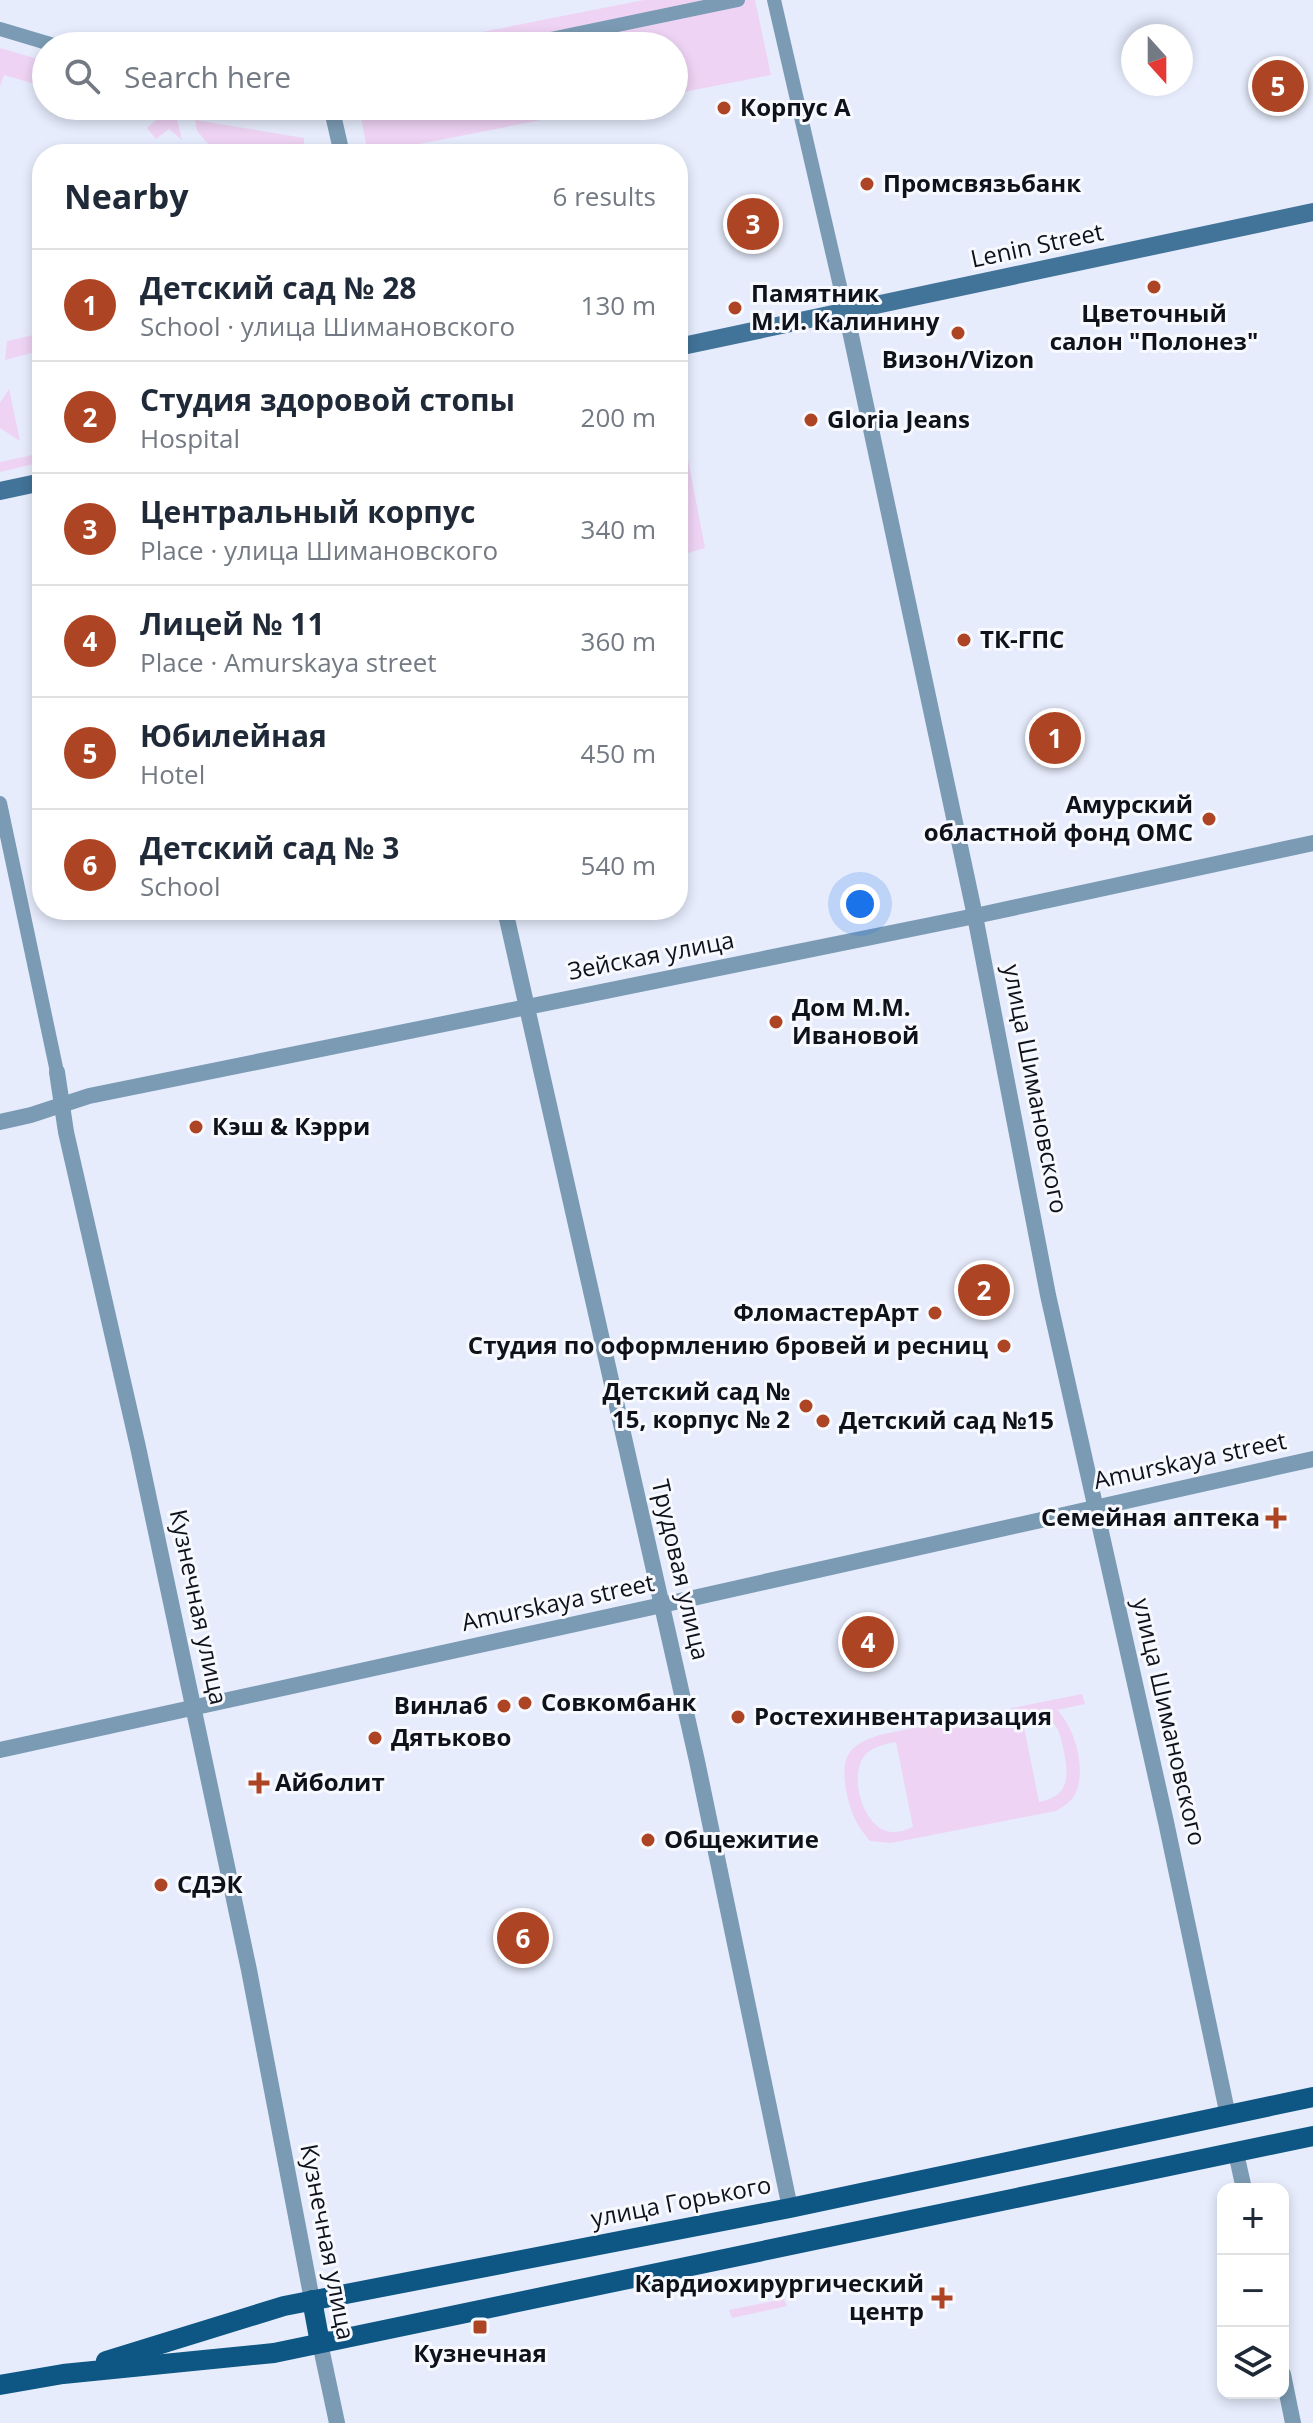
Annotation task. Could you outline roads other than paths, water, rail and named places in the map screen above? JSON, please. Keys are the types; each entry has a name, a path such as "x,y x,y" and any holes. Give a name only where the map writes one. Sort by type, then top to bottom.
{"main road":[{"name":"Lenin Street","path":"688,345 1313,212"},
{"path":"0,491 32,484"},
{"name":"улица Горького","path":"63,2374 263,2311 312,2300 790,2208 1313,2097"},
{"name":"улица Шимановского","path":"1228,2116 1236,2153"},
{"name":"улица Горького","path":"0,2385 63,2374 274,2353 1313,2136"},
{"name":"Трудовая улица","path":"790,2208 797,2243"},
{"name":"Кузнечная улица","path":"312,2300 320,2343"}],"street":[{"path":"584,32 738,0"},
{"name":"улица Шимановского","path":"774,0 846,312 975,916 1048,1295 1166,1822 1228,2116"},
{"path":"0,29 32,39"},
{"path":"334,120 340,144"},
{"name":"Кузнечная улица","path":"0,803 57,1072 66,1132 115,1341 249,1970 312,2300"},
{"name":"Зейская улица","path":"0,1122 63,1103 975,916 1313,843"},
{"name":"Трудовая улица","path":"507,920 697,1761 790,2208"},
{"name":"Amurskaya street","path":"0,1750 1313,1459"},
{"name":"улица Шимановского","path":"1236,2153 1243,2183"},
{"name":"Кузнечная улица","path":"320,2343 337,2423"},
{"path":"1288,2399 1293,2423"}],"place":[{"name":"Юбилейная","path":"1278,86"},
{"name":"Корпус А","path":"724,108"},
{"name":"Промсвязьбанк","path":"867,184"},
{"name":"Центральный корпус","path":"753,224"},
{"name":"Цветочный салон \"Полонез\"","path":"1154,287"},
{"name":"Памятник М.И. Калинину","path":"735,308"},
{"name":"Визон/Vizon","path":"958,333"},
{"name":"Gloria Jeans","path":"811,420"},
{"name":"ТК-ГПС","path":"964,640"},
{"name":"Детский сад № 28","path":"1055,738"},
{"name":"Амурский областной фонд ОМС","path":"1209,819"},
{"name":"Дом М.М. Ивановой","path":"776,1022"},
{"name":"Кэш & Кэрри","path":"196,1127"},
{"name":"Студия здоровой стопы","path":"984,1290"},
{"name":"ФломастерАрт","path":"935,1313"},
{"name":"Студия по оформлению бровей и ресниц","path":"1004,1346"},
{"name":"Детский сад № 15, корпус № 2","path":"806,1406"},
{"name":"Детский сад №15","path":"823,1421"},
{"name":"Семейная аптека","path":"1276,1518"},
{"name":"Лицей № 11","path":"868,1642"},
{"name":"Совкомбанк","path":"525,1703"},
{"name":"Винлаб","path":"504,1706"},
{"name":"Ростехинвентаризация","path":"738,1717"},
{"name":"Дятьково","path":"375,1738"},
{"name":"Айболит","path":"259,1783"},
{"name":"Общежитие","path":"648,1840"},
{"name":"СДЭК","path":"161,1885"},
{"name":"Детский сад № 3","path":"523,1938"},
{"name":"Кардиохирургический центр","path":"942,2298"},
{"name":"Кузнечная","path":"480,2327"}]}
